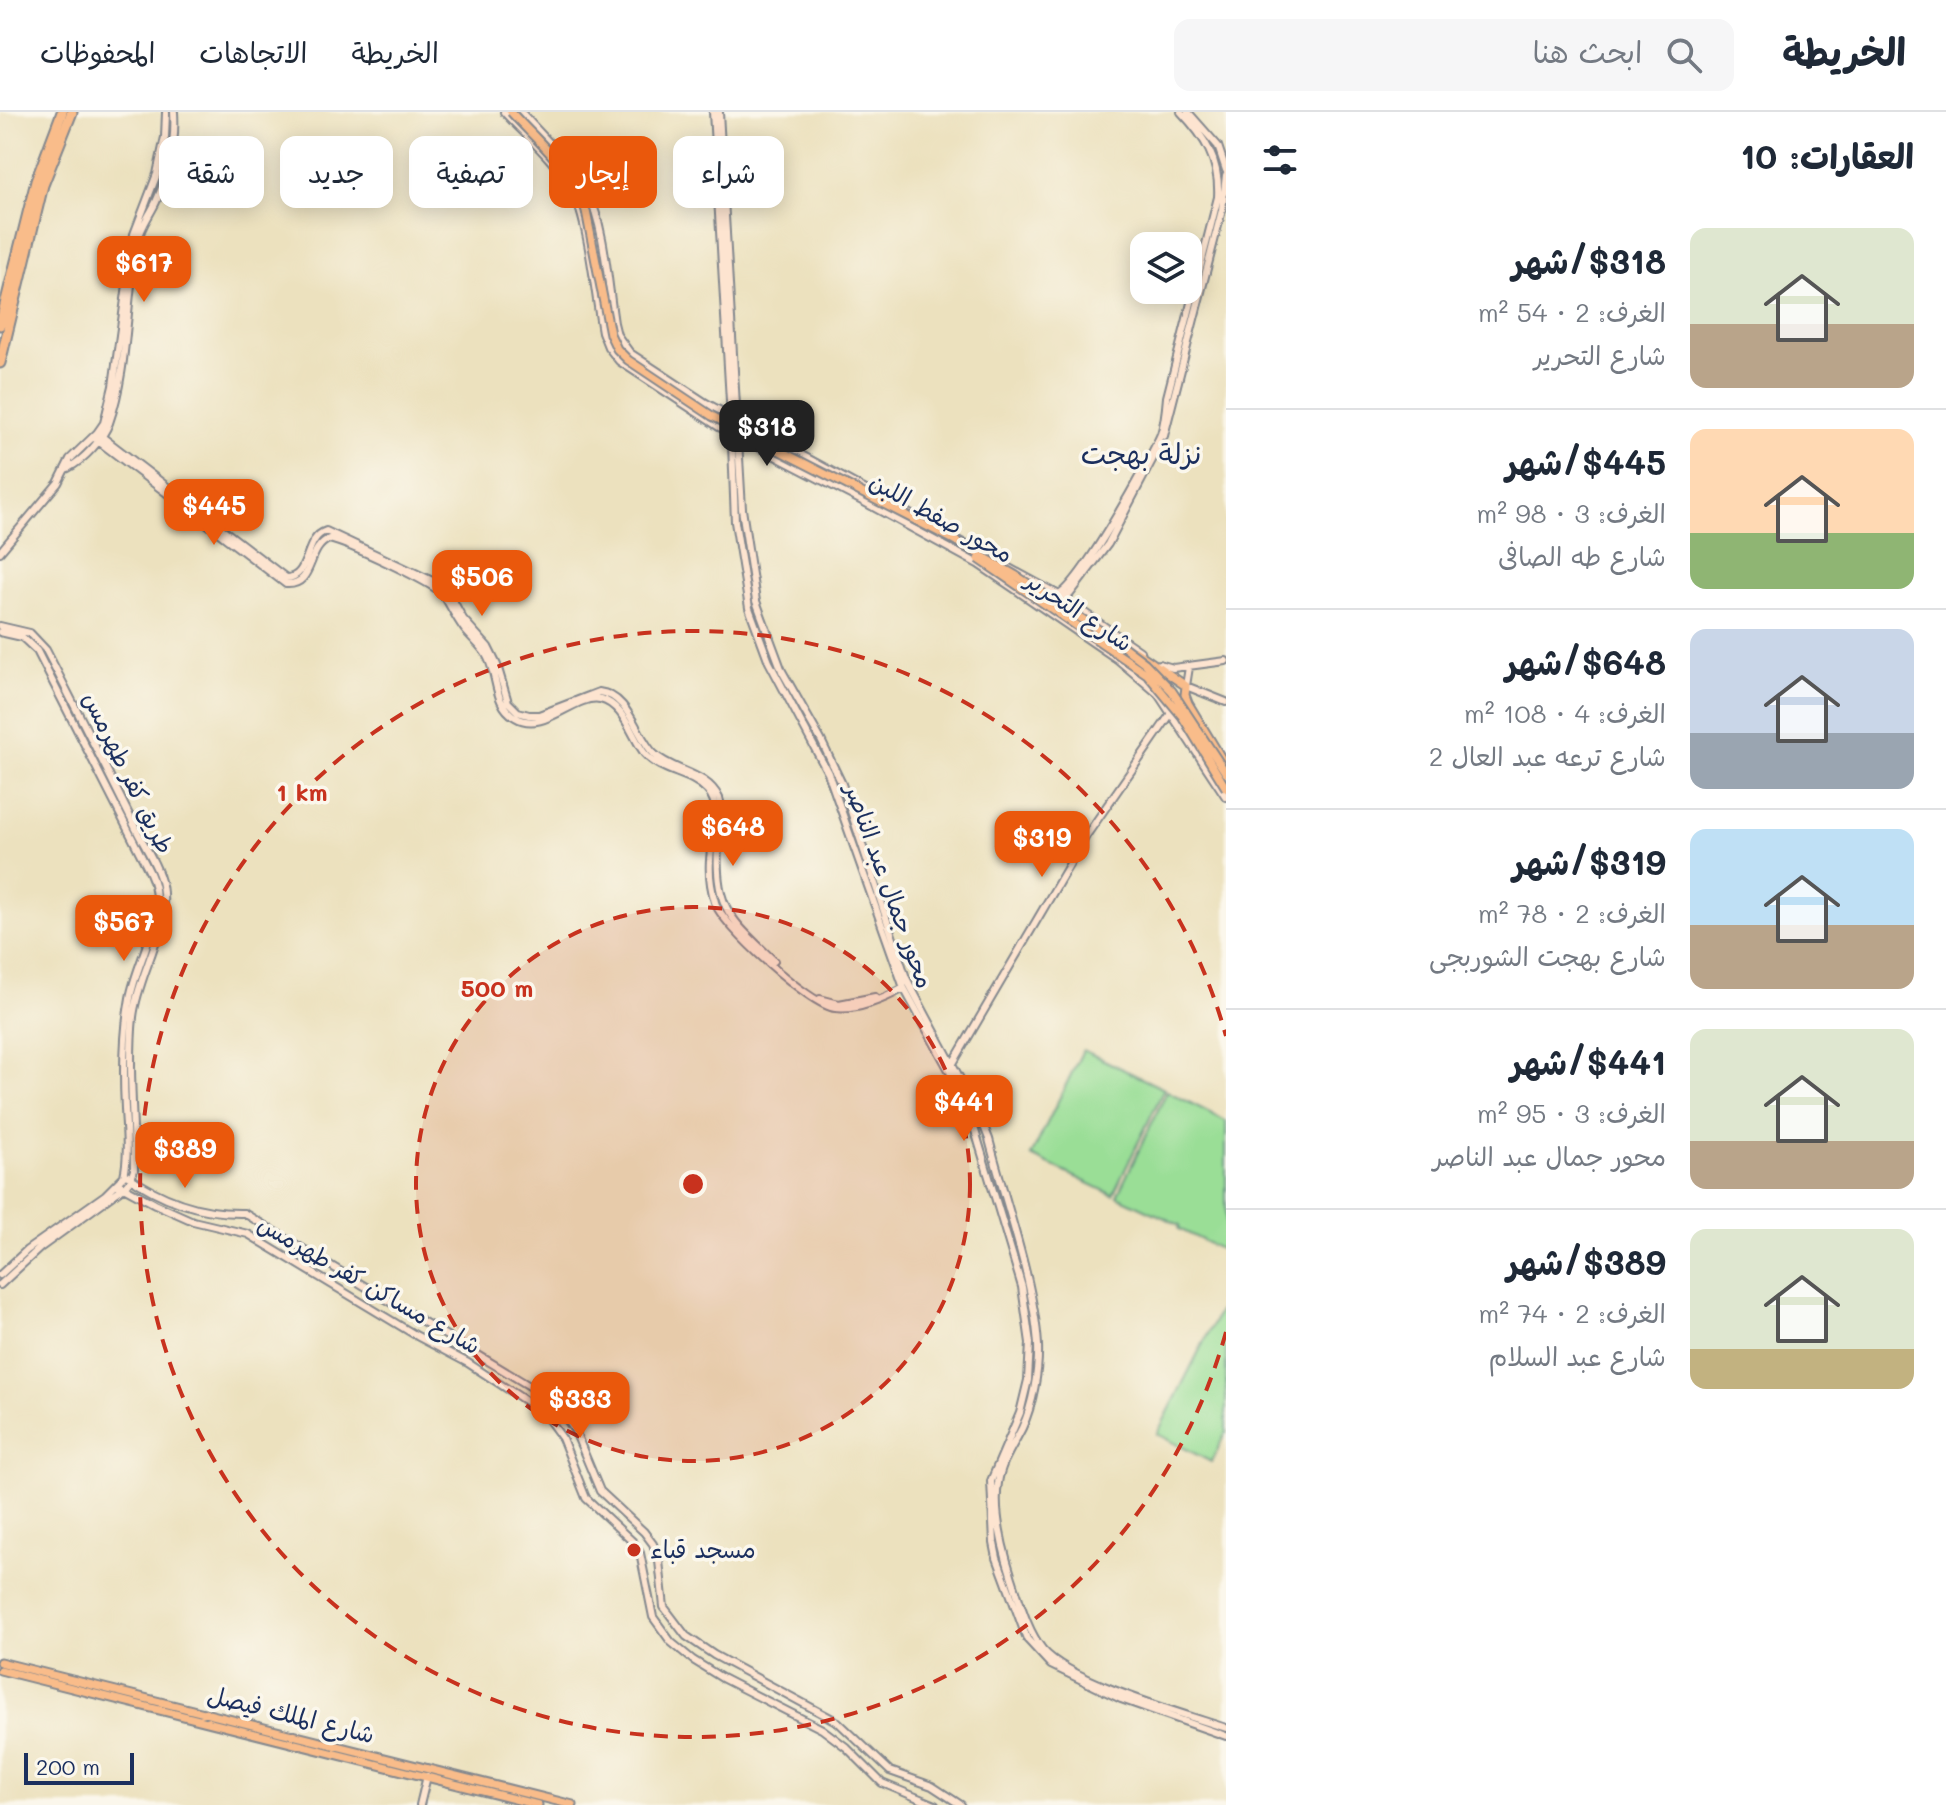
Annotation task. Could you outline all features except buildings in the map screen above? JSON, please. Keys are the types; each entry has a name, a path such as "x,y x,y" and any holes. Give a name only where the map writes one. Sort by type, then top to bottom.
{"highway":[{"path":"0,363 19,265 59,112"},
{"path":"47,159 72,112"},
{"path":"0,325 15,283"}],"main road":[{"name":"محور صفط اللبن","path":"508,112 561,167 581,195 610,334 617,349 628,360 712,416 1059,597 1160,677 1190,714 1226,776"},
{"name":"محور صفط اللبن","path":"508,112 560,169 579,196 605,328 621,357 711,418 957,546 1131,661 1172,701 1226,788"},
{"path":"1059,597 1186,686 1186,699 1226,766"},
{"name":"شارع الملك فيصل","path":"0,1662 497,1791"},
{"name":"شارع الملك فيصل","path":"0,1670 427,1776 573,1805"},
{"name":"شارع الملك فيصل","path":"510,1794 538,1805"}],"street":[{"path":"0,552 109,423 118,386 138,228 157,174 165,137 166,112"},
{"path":"138,228 166,177 173,145 174,112"},
{"name":"شارع التحرير","path":"508,112 564,180 576,201 602,332 610,350 626,366 709,422 964,556 1131,670 1152,687 1172,712 1226,797"},
{"name":"شارع التحرير","path":"521,112 572,169 589,195 599,230 614,323 625,348 734,420 1059,597 1167,668 1187,667"},
{"path":"716,112 735,435"},
{"path":"1181,112 1207,136 1219,187 1202,272"},
{"path":"1188,112 1222,153 1226,172 1222,210 1202,272"},
{"path":"1033,603 1039,594 1059,597 1081,575 1146,463 1167,419 1194,304"},
{"name":"محور جمال عبد الناصر","path":"735,435 735,522 749,608 769,662 816,745 830,778 903,987 949,1070 973,1124 1018,1269 1030,1343 1028,1380 1023,1406 991,1481 994,1543 1032,1633 1052,1659 1123,1694 1226,1728"},
{"name":"محور جمال عبد الناصر","path":"735,435 744,532 760,617 782,671 842,784 906,978 971,1095 989,1139 1029,1290 1038,1348 1028,1413 1005,1459 997,1487 1002,1544 1027,1639 1051,1665 1121,1699 1226,1736"},
{"path":"97,437 286,578 293,578 299,573 310,546 321,531 328,531 424,579"},
{"path":"198,512 286,584 297,584 302,580 316,549 325,540 334,540 446,588 463,619 488,647 497,665 506,704 518,712 534,716 599,692 629,715 655,755 704,781 717,795 721,812 717,865 720,889 729,915 792,978 827,1002 839,1004 857,1002 903,987"},
{"name":"طريق كفر طهرمس","path":"0,626 30,633 46,650 162,886 161,920 133,1017 130,1072 134,1170 128,1177"},
{"name":"طريق كفر طهرمس","path":"0,632 22,637 37,651 155,884 155,914 132,986 126,1020 123,1061 128,1177"},
{"path":"1118,637 1130,654 1176,700 1226,776"},
{"path":"1226,661 1187,667 1186,686 1226,702"},
{"path":"949,1070 1086,836 1172,712"},
{"path":"0,1285 40,1248 121,1186 128,1177 160,1196 200,1210 220,1214 244,1213 541,1393 575,1431 600,1491 653,1544 659,1561 664,1607 686,1636 714,1655 838,1722 890,1771 932,1786 961,1805"},
{"path":"0,1275 27,1250 121,1186"},
{"name":"شارع مساكن كفر طهرمس","path":"121,1186 193,1221 248,1234 417,1336 468,1363 532,1405 549,1420 562,1438 583,1494 633,1542 640,1553 653,1617 671,1642 733,1685 822,1729 846,1747 882,1783 935,1805"},
{"path":"420,1805 427,1776"}],"green space":[{"path":"1083,1050 1164,1089 1113,1195 1031,1156"},
{"path":"1167,1091 1226,1121 1226,1252 1179,1229 1180,1225 1117,1196"},
{"path":"1226,1298 1226,1432 1211,1462 1157,1434"}],"place":[{"name":"مسجد قباء","path":"634,1550"}],"district":[{"name":"نزلة بهجت","path":"1141,454"}]}
